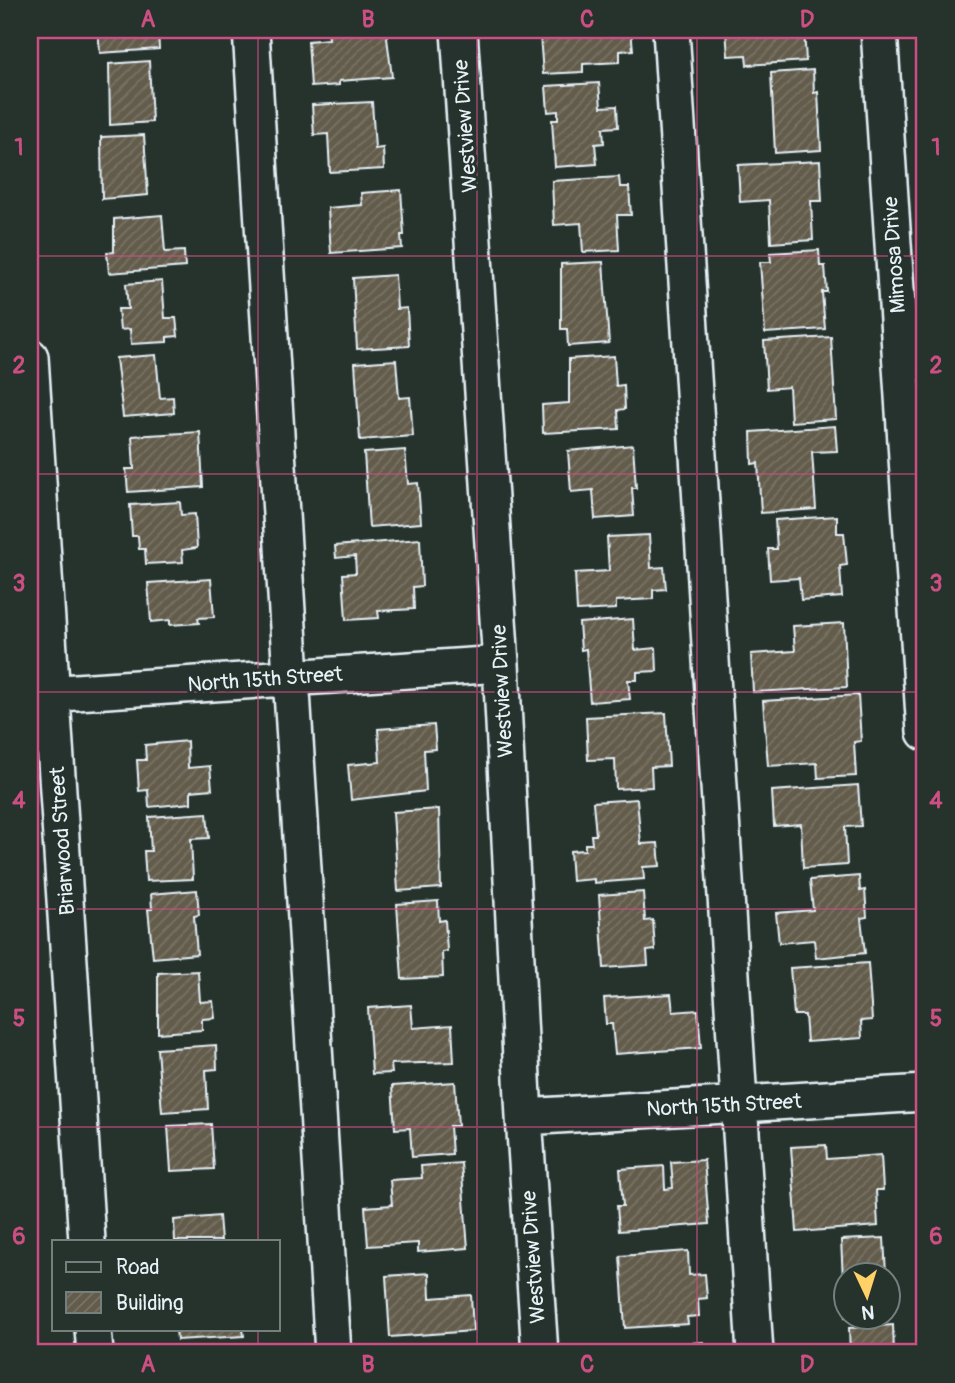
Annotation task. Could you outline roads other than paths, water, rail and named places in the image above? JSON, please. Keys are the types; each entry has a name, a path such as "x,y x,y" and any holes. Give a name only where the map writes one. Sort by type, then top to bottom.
{"street":[{"path":"251,30 333,1353"},
{"name":"Westview Drive","path":"459,30 501,664 524,1117 540,1353"},
{"path":"671,30 755,1353"},
{"name":"Mimosa Drive","path":"879,30 925,732"},
{"name":"Briarwood Street","path":"30,357 41,695 88,1240"},
{"name":"North 15th Street","path":"41,695 501,664"},
{"name":"North 15th Street","path":"524,1117 925,1093"},
{"path":"93,1330 94,1353"}]}
